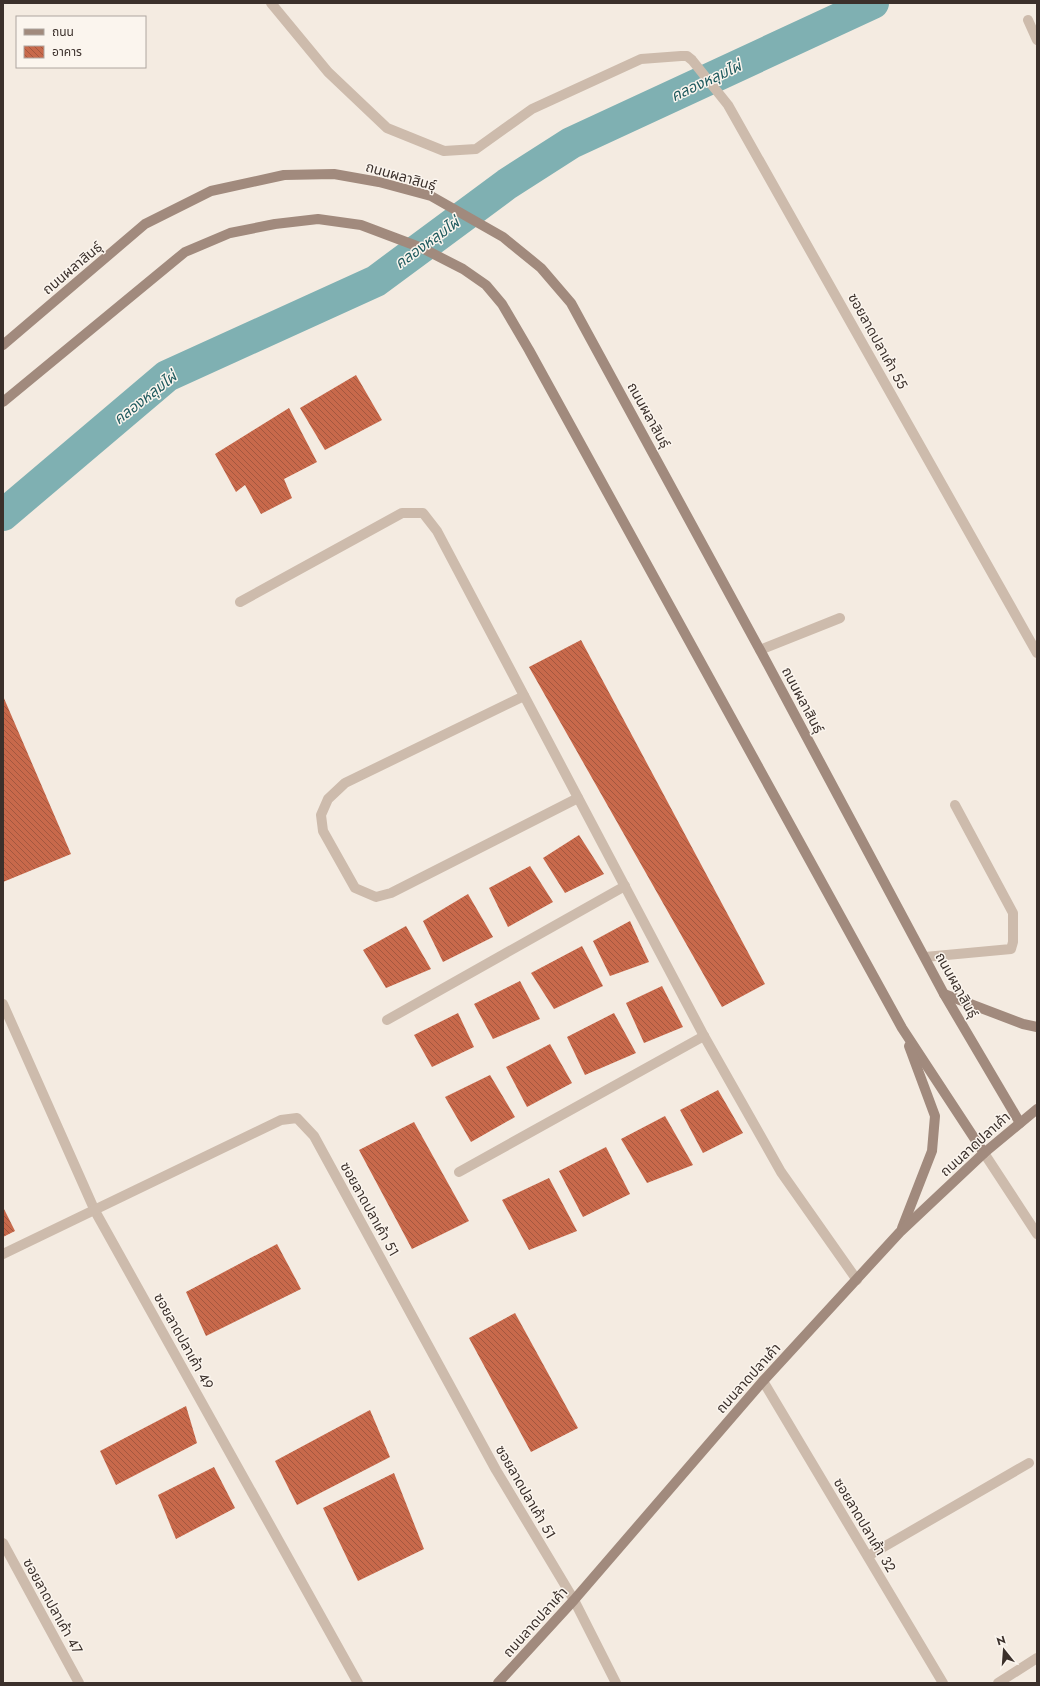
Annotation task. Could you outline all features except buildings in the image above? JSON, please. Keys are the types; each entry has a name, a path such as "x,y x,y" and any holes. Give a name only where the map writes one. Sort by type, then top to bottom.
{"main road":[{"name":"ถนนผลาสินธุ์","path":"3,345 145,224 210,190 284,175 334,174 379,182 431,196 503,237 541,268 571,302 760,650 944,994 1020,1123"},
{"path":"3,402 185,252 230,233 275,224 318,219 362,225 422,248 463,269 486,285 502,304 529,350 902,1028 984,1153"},
{"path":"944,994 1023,1024 1037,1027"},
{"path":"900,1232 932,1151 935,1116 902,1028"},
{"name":"ถนนลาดปลาเค้า","path":"498,1683 574,1600 763,1381 900,1232 984,1153 1037,1109"}],"street":[{"name":"ซอยลาดปลาเค้า 55","path":"271,3 328,72 387,128 444,151 476,149 532,110 641,59 687,56 692,60 728,105 1037,653"},
{"path":"1028,20 1037,40"},
{"path":"240,602 402,514 423,512 437,531 704,1036 781,1172 857,1280"},
{"path":"760,650 840,618"},
{"path":"524,696 345,783 328,799 321,815 322,831 332,850 355,888 376,897 391,893 578,798"},
{"path":"925,957 1010,949 1013,942 1013,913 955,805"},
{"path":"387,1020 625,886"},
{"name":"ซอยลาดปลาเค้า 49","path":"3,1004 95,1211 358,1683"},
{"path":"459,1172 704,1036"},
{"name":"ซอยลาดปลาเค้า 51","path":"3,1254 95,1211 281,1120 297,1118 314,1136 496,1470 574,1600"},
{"path":"984,1153 1037,1234"},
{"name":"ซอยลาดปลาเค้า 32","path":"763,1381 943,1683"},
{"path":"868,1556 1029,1463"},
{"name":"ซอยลาดปลาเค้า 47","path":"3,1543 79,1683"},
{"path":"574,1600 616,1683"},
{"path":"998,1683 1037,1658"}],"waterway":[{"name":"คลองหลุมไผ่","path":"3,515 167,376 376,281 507,184 571,143 873,3"}]}
